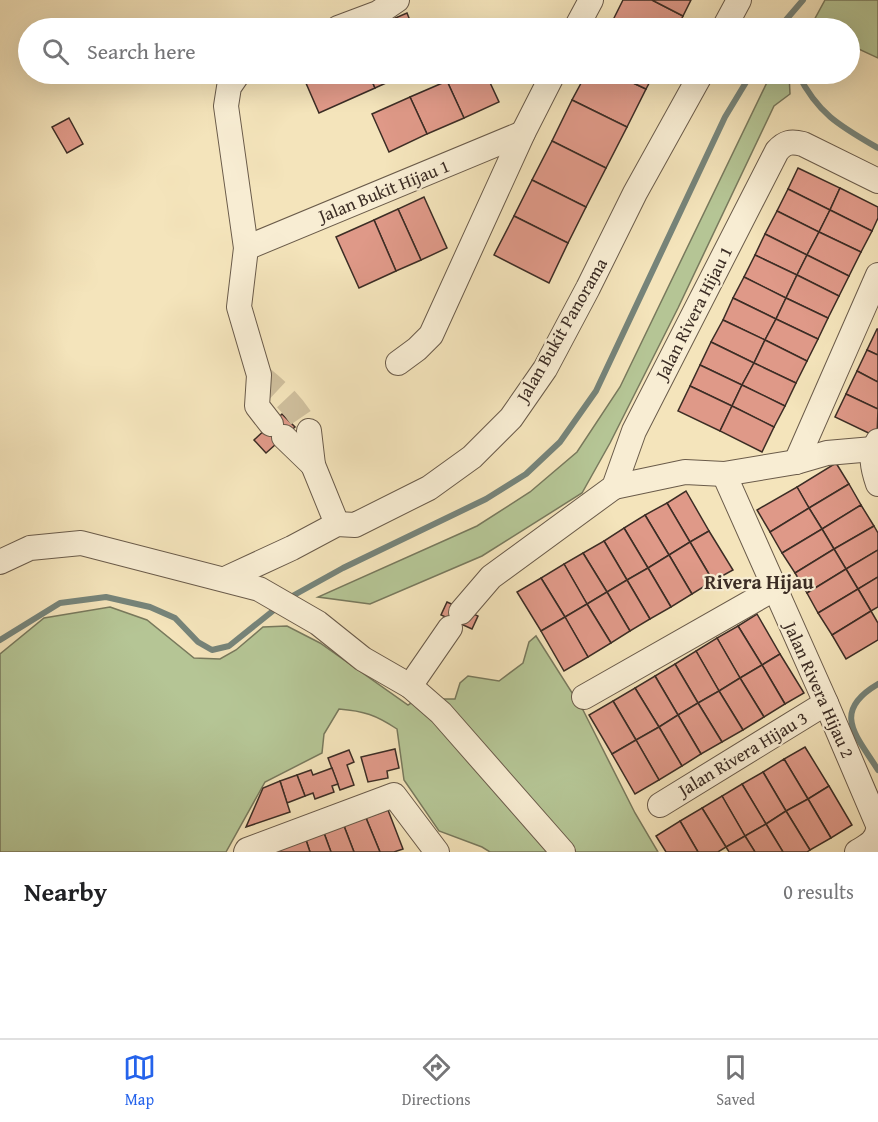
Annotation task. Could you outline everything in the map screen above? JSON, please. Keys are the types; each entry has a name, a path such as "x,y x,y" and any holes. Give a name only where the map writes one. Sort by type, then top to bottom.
{"street":[{"path":"365,18 378,13 397,0"},
{"path":"581,18 591,0"},
{"path":"729,18 739,0"},
{"path":"231,84 226,106 246,248 239,307 259,375 257,406 313,465"},
{"path":"398,363 417,349 431,334 548,84"},
{"name":"Jalan Bukit Panorama","path":"225,579 338,524 356,525 429,488 472,457 511,418 544,369 695,84"},
{"name":"Jalan Bukit Hijau 1","path":"246,248 523,134"},
{"name":"Jalan Rivera Hijau 1","path":"614,487 634,431 777,151 783,144 792,141 803,144 878,182"},
{"path":"796,462 878,275"},
{"path":"309,431 313,465 338,524"},
{"path":"410,686 455,620 491,577 614,487 685,472 724,474 875,445 872,466 878,484"},
{"name":"Jalan Rivera Hijau 2","path":"724,474 826,703 871,838"},
{"path":"0,562 30,548 81,543 259,589 318,623 363,659 410,686 441,713 563,852"},
{"path":"584,697 774,589"},
{"name":"Jalan Rivera Hijau 3","path":"660,805 826,703"},
{"path":"246,852 394,795 437,852"}],"green space":[{"path":"825,0 878,0 878,58 860,50 860,18 815,18"},
{"path":"766,84 790,84 790,94 774,106 678,308 610,443 582,493 482,556 370,604 318,597 477,526 530,492 577,452 620,387"},
{"path":"110,607 147,620 194,658 220,659 236,650 263,627 287,626 320,643 408,705 417,699 455,699 460,683 468,676 499,681 523,663 529,642 536,636 583,710 635,813 658,852 490,852 439,831 404,780 397,729 370,714 339,709 324,734 322,753 265,782 226,852 0,852 0,654 44,618"}],"building":[{"path":"623,0 652,0 683,16 682,18 614,18"},
{"path":"652,0 691,0 683,16"},
{"path":"407,13 409,18 395,18"},
{"path":"306,84 373,84 375,88 319,113"},
{"path":"440,84 448,84 464,118 427,134 410,97"},
{"path":"448,84 491,84 499,102 464,118"},
{"path":"581,84 635,84 646,89 627,127 572,100"},
{"path":"635,84 649,84 646,89"},
{"path":"410,97 427,134 389,152 372,114"},
{"path":"572,100 627,127 606,168 552,141"},
{"path":"69,118 83,144 67,153 52,127"},
{"path":"552,141 606,168 586,207 532,180"},
{"path":"798,168 840,188 830,210 788,189"},
{"path":"532,180 586,207 568,243 514,216"},
{"path":"840,188 878,207 878,218 872,231 830,210"},
{"path":"788,189 830,210 819,232 777,211"},
{"path":"424,197 447,248 421,260 398,209"},
{"path":"398,209 421,260 396,271 374,220"},
{"path":"830,210 872,231 861,252 819,232"},
{"path":"777,211 819,232 807,255 765,234"},
{"path":"514,216 568,243 549,283 494,255"},
{"path":"374,220 396,271 359,288 336,237"},
{"path":"819,232 861,252 849,276 807,255"},
{"path":"765,234 807,255 797,275 755,255"},
{"path":"755,255 797,275 786,298 744,277"},
{"path":"807,255 849,276 839,296 797,275"},
{"path":"797,275 839,296 828,318 786,298"},
{"path":"744,277 786,298 776,319 733,298"},
{"path":"733,298 776,319 765,340 723,320"},
{"path":"786,298 828,318 818,339 776,319"},
{"path":"776,319 818,339 807,361 765,340"},
{"path":"723,320 765,340 754,363 711,342"},
{"path":"878,329 878,355 867,350"},
{"path":"765,340 807,361 796,383 754,363"},
{"path":"711,342 754,363 742,385 700,365"},
{"path":"867,350 878,355 878,382 857,371"},
{"path":"754,363 796,383 785,406 742,385"},
{"path":"700,365 742,385 732,406 690,386"},
{"path":"857,371 878,382 878,409 846,394"},
{"path":"742,385 785,406 774,427 732,406"},
{"path":"690,386 732,406 720,431 678,411"},
{"path":"846,394 878,409 877,437 835,417"},
{"path":"732,406 774,427 762,452 720,431"},
{"path":"282,414 295,427 266,453 254,440"},
{"path":"836,463 849,484 809,508 797,487"},
{"path":"849,484 861,505 822,529 809,508"},
{"path":"797,487 809,508 770,532 757,510"},
{"path":"686,491 709,531 690,542 667,503"},
{"path":"667,503 690,542 669,555 645,515"},
{"path":"861,505 874,526 834,549 822,529"},
{"path":"809,508 822,529 782,553 770,532"},
{"path":"645,515 669,555 648,568 624,528"},
{"path":"874,526 878,533 878,550 846,569 834,549"},
{"path":"624,528 648,568 627,580 604,541"},
{"path":"822,529 834,549 795,573 782,553"},
{"path":"709,531 733,570 713,581 690,542"},
{"path":"604,541 627,580 607,592 583,553"},
{"path":"690,542 713,581 692,594 669,555"},
{"path":"834,549 846,569 807,593 795,573"},
{"path":"878,550 878,577 858,589 846,569"},
{"path":"583,553 607,592 587,604 564,564"},
{"path":"669,555 692,594 671,607 648,568"},
{"path":"564,564 587,604 565,617 541,578"},
{"path":"648,568 671,607 650,619 627,580"},
{"path":"846,569 858,589 818,613 807,593"},
{"path":"878,577 878,607 871,611 858,589"},
{"path":"541,578 565,617 541,631 517,592"},
{"path":"627,580 650,619 630,631 607,592"},
{"path":"858,589 871,611 832,635 818,613"},
{"path":"607,592 630,631 611,643 587,604"},
{"path":"447,602 478,616 472,629 441,615"},
{"path":"587,604 611,643 588,657 565,617"},
{"path":"871,611 878,623 878,640 846,659 832,635"},
{"path":"757,614 780,654 762,665 738,626"},
{"path":"565,617 588,657 564,671 541,631"},
{"path":"738,626 762,665 740,678 717,638"},
{"path":"717,638 740,678 719,691 696,651"},
{"path":"696,651 719,691 698,703 675,664"},
{"path":"780,654 804,693 785,704 762,665"},
{"path":"675,664 698,703 678,715 655,676"},
{"path":"762,665 785,704 764,717 740,678"},
{"path":"655,676 678,715 659,727 635,688"},
{"path":"740,678 764,717 743,730 719,691"},
{"path":"635,688 659,727 636,740 613,701"},
{"path":"719,691 743,730 722,742 698,703"},
{"path":"613,701 636,740 612,754 589,715"},
{"path":"698,703 722,742 701,754 678,715"},
{"path":"678,715 701,754 682,766 659,727"},
{"path":"659,727 682,766 659,780 636,740"},
{"path":"636,740 659,780 635,794 612,754"},
{"path":"805,747 829,786 808,799 784,759"},
{"path":"395,749 399,768 387,771 388,778 368,782 361,757"},
{"path":"349,750 354,762 347,765 354,785 340,790 328,758"},
{"path":"784,759 808,799 786,811 763,772"},
{"path":"332,768 338,784 332,786 334,792 315,799 313,793 305,796 297,775 311,770 313,775"},
{"path":"763,772 786,811 766,824 742,784"},
{"path":"297,775 305,796 287,803 280,781"},
{"path":"280,781 290,812 246,827 263,788"},
{"path":"742,784 766,824 745,836 722,796"},
{"path":"829,786 852,825 831,838 808,799"},
{"path":"722,796 745,836 726,847 702,808"},
{"path":"808,799 831,838 810,850 786,811"},
{"path":"702,808 726,847 718,852 698,852 680,821"},
{"path":"388,810 403,849 394,852 380,852 366,818"},
{"path":"786,811 810,850 807,852 783,852 766,824"},
{"path":"366,818 380,852 354,852 344,826"},
{"path":"680,821 698,852 666,852 656,836"},
{"path":"766,824 783,852 755,852 745,836"},
{"path":"344,826 354,852 331,852 324,833"},
{"path":"324,833 331,852 310,852 306,840"},
{"path":"745,836 755,852 729,852 726,847"},
{"path":"306,840 310,852 274,852"}],"waterway":[{"path":"788,18 803,0"},
{"path":"287,599 343,568 486,499 526,474 560,442 596,391 725,117 745,84"},
{"path":"804,84 831,118 878,148"},
{"path":"0,640 60,603 106,597 150,607 175,618 198,642 212,650 229,646 279,606"},
{"path":"878,684 863,694 855,704 851,715 856,735 878,770"}],"tunnel":[{"path":"259,375 287,400 309,431"}],"district":[{"name":"Rivera Hijau","path":"759,582"}]}
